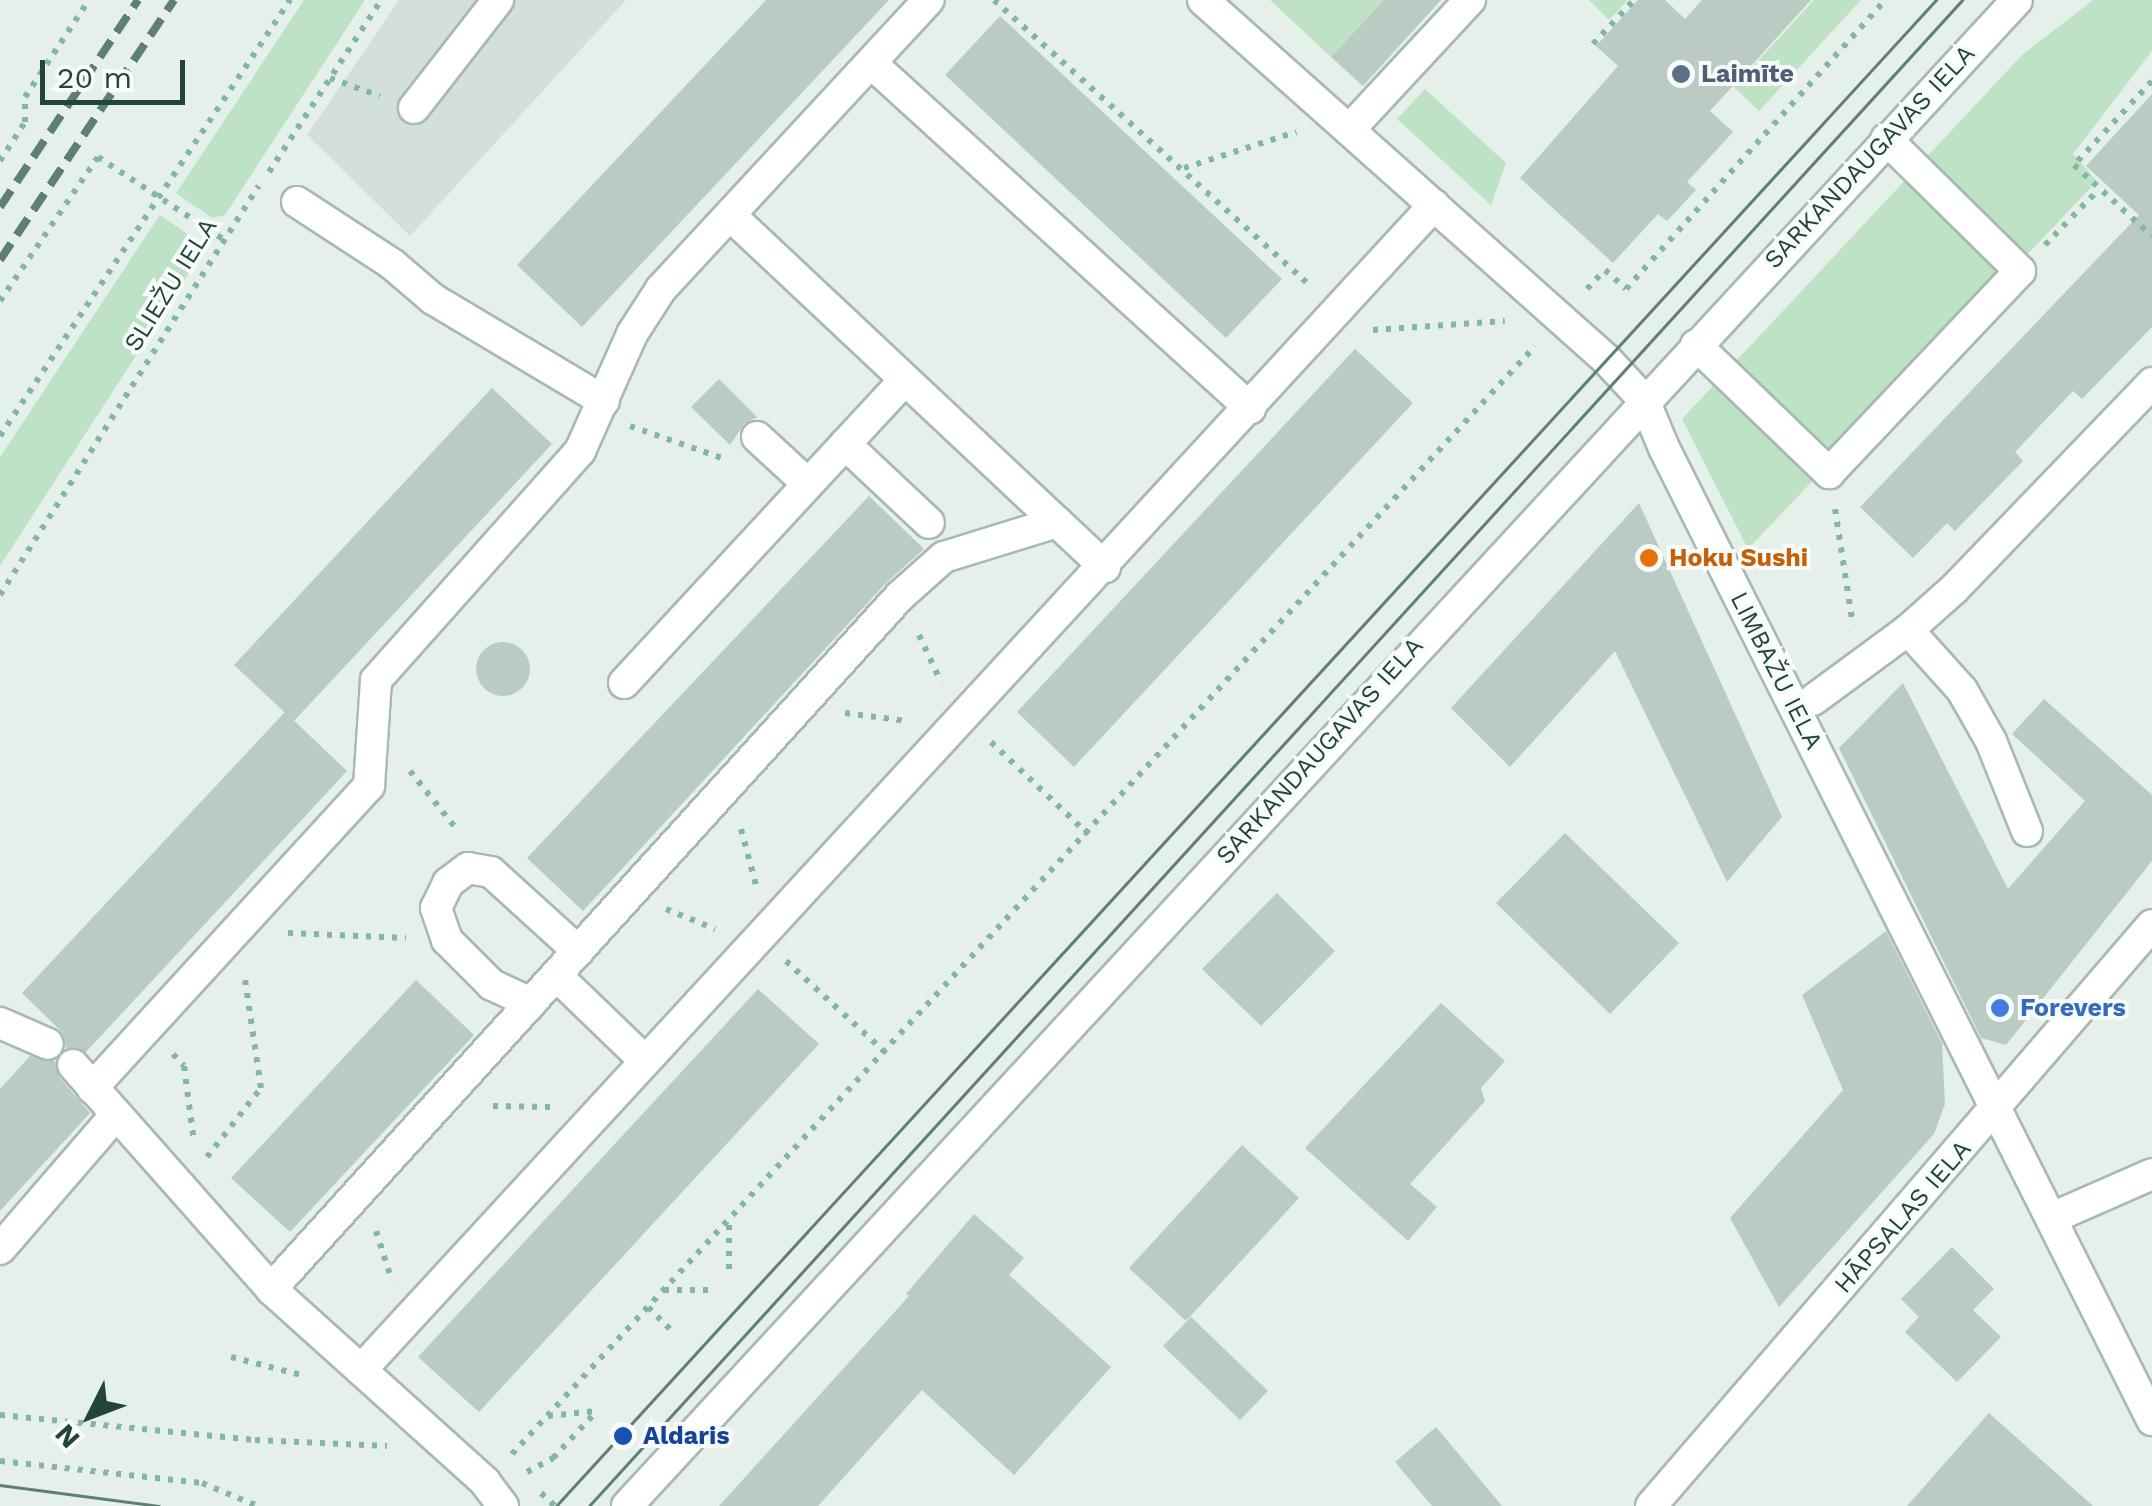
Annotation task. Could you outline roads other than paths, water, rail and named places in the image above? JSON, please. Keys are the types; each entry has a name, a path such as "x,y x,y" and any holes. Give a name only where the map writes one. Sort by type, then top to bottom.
{"street":[{"path":"414,108 498,0"},
{"path":"494,1494 271,1289 190,1181 116,1116 82,1077 147,1027 369,786 376,680 580,451 632,334 661,290 929,0"},
{"name":"LIMBAŽU IELA","path":"1203,0 1561,320 1644,400 1664,448 2152,1420"},
{"path":"1349,130 1470,0"},
{"name":"SARKANDAUGAVAS IELA","path":"626,1506 2017,0"},
{"path":"871,63 1250,408"},
{"path":"1696,345 1829,473 2020,271 1886,140"},
{"path":"297,202 392,264 433,298 604,401"},
{"path":"353,1362 405,1320 646,1061 755,931 965,718 1434,205"},
{"path":"732,216 1105,567"},
{"path":"624,683 904,381"},
{"path":"1813,700 1908,630 1954,589 2152,382"},
{"path":"757,437 808,484"},
{"path":"844,444 929,522"},
{"path":"271,1289 900,596 944,557 1057,522"},
{"path":"1908,630 1962,690 1991,741 2027,831"},
{"path":"531,1003 492,985 447,940 436,908 448,883 468,868 491,872 578,951"},
{"name":"HĀPSALAS IELA","path":"1652,1506 2152,925"},
{"path":"556,975 646,1061"},
{"path":"0,1023 48,1044"},
{"path":"0,1249 116,1116"},
{"path":"2052,1218 2152,1174"}],"tram line":[{"path":"556,1506 1936,0"},
{"path":"589,1506 1962,0"},
{"path":"0,1485 159,1506"}],"railway":[{"path":"0,207 138,0"},
{"path":"0,260 174,0"}],"place":[{"name":"Laimīte","path":"1681,74"},
{"name":"Hoku Sushi","path":"1649,558"},
{"name":"Forevers","path":"2000,1008"},
{"name":"Aldaris","path":"623,1436"}]}
